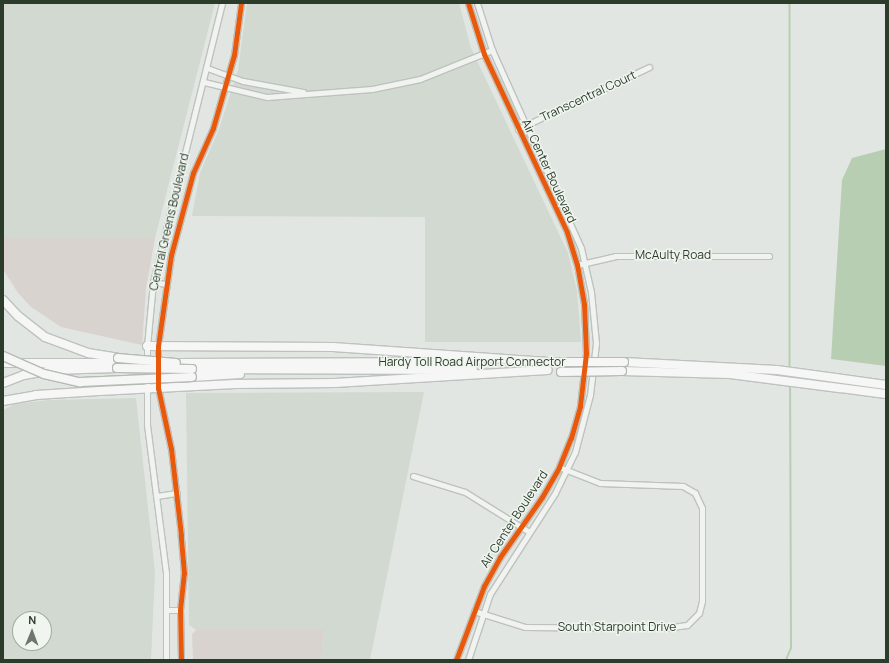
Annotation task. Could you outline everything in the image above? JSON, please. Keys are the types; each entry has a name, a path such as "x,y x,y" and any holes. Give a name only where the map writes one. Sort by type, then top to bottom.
{"highway":[{"path":"3,300 18,316 45,337 117,363"},
{"path":"146,346 333,347 546,366"},
{"path":"3,356 44,374 80,382 120,382 341,369"},
{"name":"Hardy Toll Road Airport Connector","path":"341,369 546,366 561,362 624,362 803,372 886,385"},
{"path":"3,363 117,363 341,369"},
{"path":"3,383 24,375 52,370 117,363"},
{"name":"Hardy Toll Road Airport Connector","path":"117,363 176,363 191,366 546,366 561,372 678,371 777,379 886,394"},
{"path":"3,401 36,395 146,388 335,383 546,366"}],"street":[{"name":"Central Greens Boulevard","path":"166,660 168,610 146,388 146,346 153,282 204,82 222,3"},
{"name":"Central Greens Boulevard","path":"182,660 180,610 184,574 177,493 171,449 158,388 158,346 165,284 192,173 213,128 237,38 242,3"},
{"name":"Air Center Boulevard","path":"456,660 474,611 500,557 559,467 571,438 580,406 586,353 584,304 577,265 567,232 484,54 468,3"},
{"name":"Air Center Boulevard","path":"468,660 482,614 498,578 529,532 566,471 584,425 595,353 595,318 585,262 573,227 492,50 477,3"},
{"path":"207,68 228,75 303,92 372,89 398,84 440,72 492,50"},
{"name":"Transcentral Court","path":"518,129 649,67"},
{"path":"204,82 224,88 267,97 292,97 303,92"},
{"path":"547,190 554,186"},
{"name":"McAulty Road","path":"577,265 585,262 631,255 769,256"},
{"path":"153,282 165,284"},
{"path":"586,353 595,353"},
{"name":"South Starpoint Drive","path":"474,611 525,627 681,627 691,622 701,607 701,503 689,490 678,486 600,482 566,471 559,467"},
{"path":"413,476 465,492 529,532"},
{"path":"157,496 177,493"},
{"path":"168,610 180,610"}],"shaded area":[{"path":"3,3 215,3 155,238 3,238"},
{"path":"247,3 459,3 471,48 568,253 577,291 581,342 425,342 425,217 192,216 200,173 219,129 238,70"},
{"path":"886,149 886,366 831,359 842,180 852,158"},
{"path":"3,238 155,238 146,289 142,345 61,327 31,307 18,293 4,271"},
{"path":"424,392 370,660 321,660 324,630 196,630 189,625 186,393"},
{"path":"136,398 155,572 151,660 3,660 3,410 15,404 49,400"},
{"path":"196,630 324,630 321,660 193,660 192,634"}],"waterway":[{"path":"790,3 790,369"},
{"path":"786,660 791,648 790,385"}],"cycle path":[{"path":"181,660 180,610 184,573 171,449 158,388 158,346 171,255 193,173 213,128 234,55 241,3"},
{"path":"456,660 484,586 500,557 542,497 559,467 571,438 580,406 586,353 584,304 577,265 567,232 484,54 468,3"}]}
